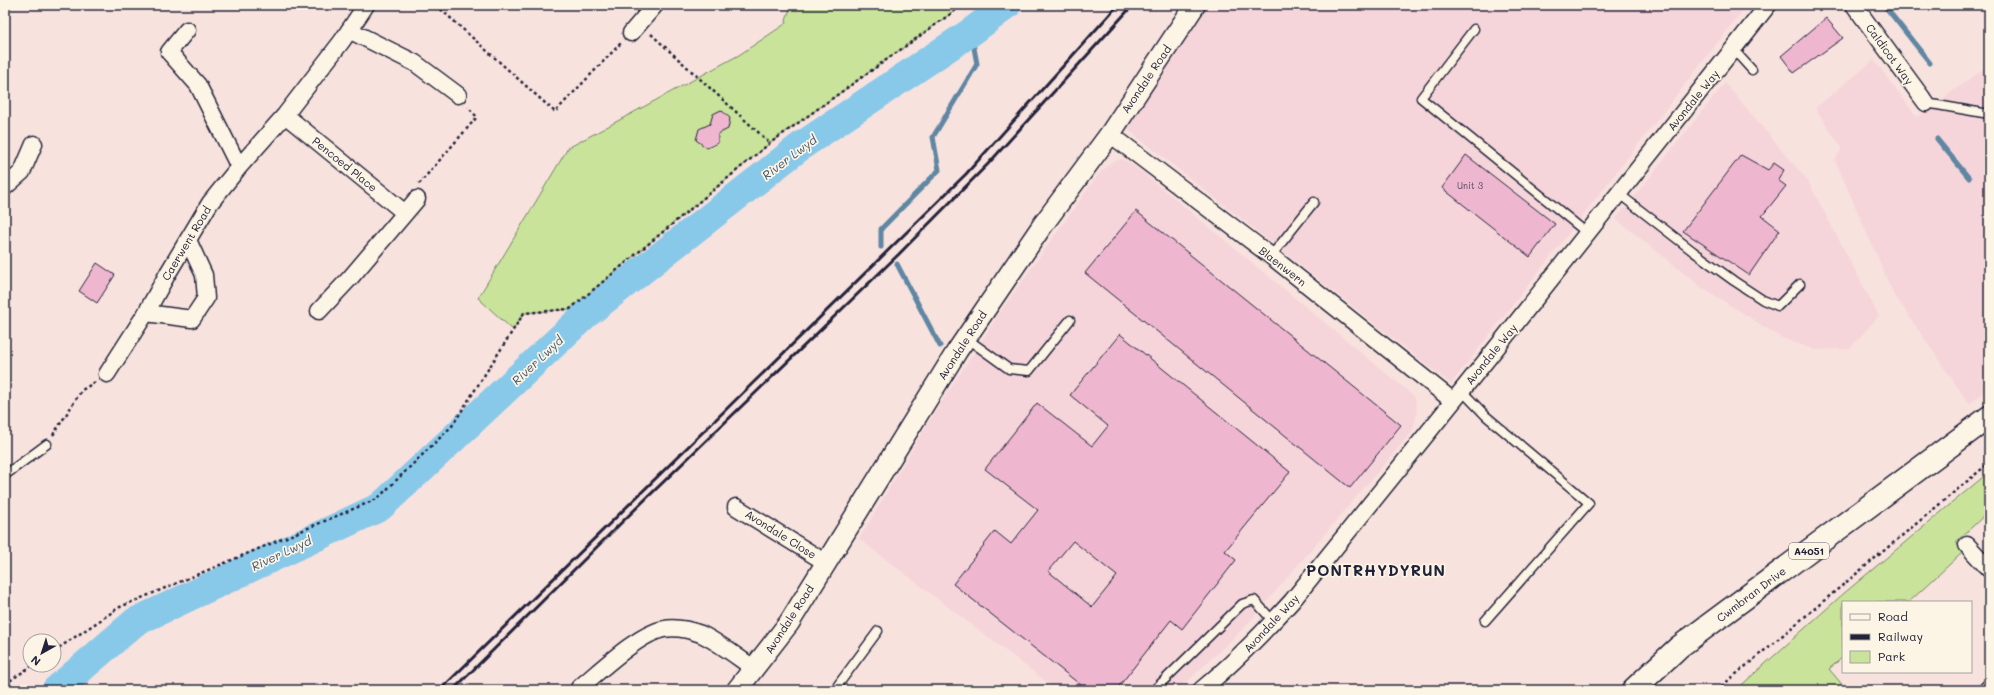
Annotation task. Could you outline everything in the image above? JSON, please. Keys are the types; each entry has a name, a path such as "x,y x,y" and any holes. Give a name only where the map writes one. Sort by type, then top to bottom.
{"main road":[{"name":"Cwmbran Drive","path":"1633,690 1679,647 1989,417"}],"street":[{"name":"Caerwent Road","path":"108,374 146,313 210,203 239,167 285,115 366,5"},
{"path":"635,28 655,5"},
{"name":"Avondale Road","path":"737,690 755,670 786,628 966,338 1042,226 1110,134 1195,5"},
{"name":"Avondale Way","path":"1201,690 1224,672 1274,622 1292,601 1458,396 1768,5"},
{"name":"Caldicot Way","path":"1854,5 1926,103"},
{"path":"187,30 169,52 198,86 239,167"},
{"path":"349,30 415,63 458,94"},
{"name":"Pencoed Place","path":"285,115 405,213"},
{"name":"Blaenwern","path":"1110,134 1458,396"},
{"path":"5,187 22,172 34,144"},
{"path":"319,311 351,277 417,199"},
{"path":"146,313 192,319 206,298 204,275 188,240"},
{"name":"Avondale Close","path":"736,507 826,562"},
{"path":"1967,545 1989,569"},
{"path":"579,688 640,640 664,629 683,630 700,634 717,643 755,670"}],"lane":[{"path":"1474,29 1421,98 1587,233"},
{"path":"1733,49 1752,70"},
{"path":"1926,103 1989,114"},
{"path":"1618,193 1694,252 1763,300 1778,306 1800,284"},
{"path":"1271,256 1314,202"},
{"path":"966,338 1009,370 1029,371 1070,320"},
{"path":"1458,396 1486,416 1588,502 1485,621"},
{"path":"5,475 47,444"},
{"path":"1154,690 1242,604 1254,600 1274,622"},
{"path":"841,690 838,685 878,631"}],"path":[{"path":"436,5 555,112 635,28 770,143"},
{"path":"62,646 120,607 377,499 452,426 524,313 570,309 770,143 963,5"},
{"path":"417,199 418,185 477,118 458,94"},
{"path":"47,444 82,390 108,374"},
{"path":"1717,690 1989,463"},
{"path":"5,684 22,672"}],"shaded area":[{"path":"1206,5 1747,5 1451,384 1126,128"},
{"path":"1874,60 1917,117 1989,65 1989,388 1969,404 1893,293 1835,160 1842,148 1815,108"},
{"path":"1725,83 1808,181 1879,316 1849,349 1815,350 1782,338 1701,287 1616,219"},
{"path":"1123,159 1141,171 1415,397 1417,413 1412,432 1245,627 1189,680 1175,690 1057,690 859,539 926,426 1000,312 1097,176 1111,162"}],"green space":[{"path":"791,5 963,5 770,143 570,309 524,313 513,330 478,298 568,148 739,55 785,24"},
{"path":"1989,472 1989,511 1956,542 1963,552 1910,601 1842,601 1842,658 1829,669 1845,688 1844,690 1736,690 1842,595"}],"building":[{"path":"1826,18 1843,38 1794,73 1781,56"},
{"path":"721,110 730,118 728,129 718,134 718,143 707,148 696,140 699,129 710,124 713,114"},
{"path":"1466,155 1555,224 1530,257 1442,188"},
{"path":"1741,155 1768,170 1774,163 1784,170 1778,180 1786,186 1762,216 1780,230 1749,275 1683,231"},
{"path":"1136,211 1401,425 1350,488 1085,273"},
{"path":"97,263 115,275 97,303 79,291"},
{"path":"1120,334 1290,472 1225,551 1236,560 1182,629 1171,620 1116,690 1087,690 953,584 995,531 1011,544 1038,510 985,469 1037,403 1092,446 1108,426 1070,395","holes":["1073,541 1117,576 1092,607 1048,571"]}],"waterway":[{"name":"River Lwyd","path":"56,690 135,622 380,507 585,315 801,146 971,32 1007,5"},
{"path":"1884,5 1930,63"},
{"path":"881,247 881,229 939,170 933,137 977,64 971,32"},
{"path":"1937,139 1969,178"},
{"path":"897,264 940,346"}],"railway":[{"path":"440,690 966,174 1118,5"},
{"path":"453,690 623,521 899,254 988,164 1133,5"}],"district":[{"name":"PONTRHYDYRUN","path":"1376,570"}]}
